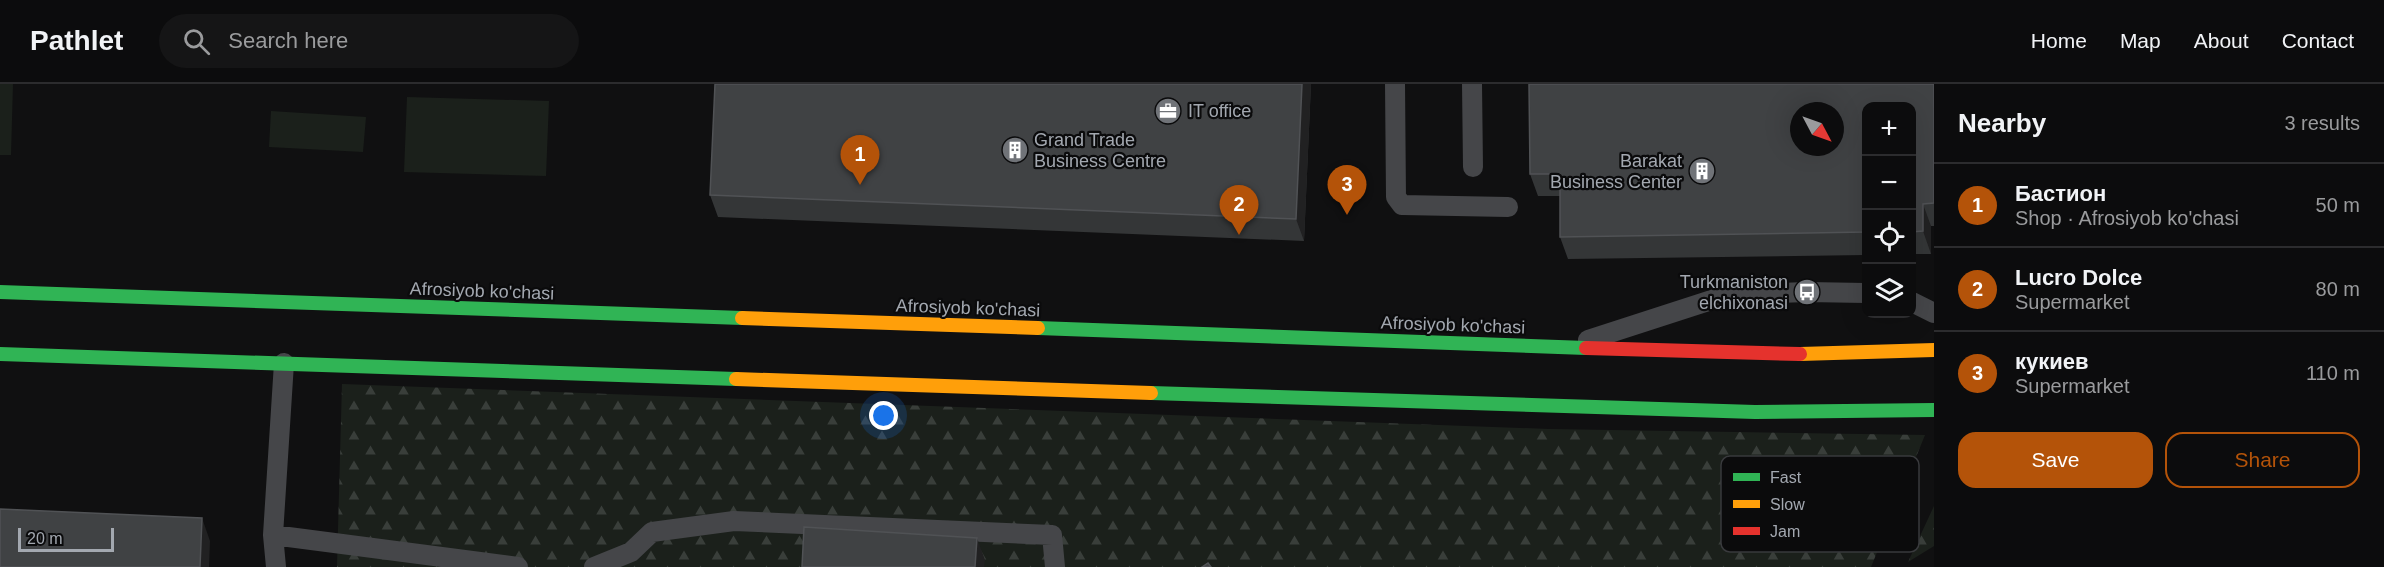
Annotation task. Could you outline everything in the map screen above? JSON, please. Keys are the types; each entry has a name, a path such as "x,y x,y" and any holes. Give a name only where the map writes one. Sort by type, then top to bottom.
{"main road":[{"name":"Afrosiyob ko'chasi","path":"0,292 1746,354 1934,350"},
{"path":"0,354 1578,408 1755,412 1934,410"}],"lane":[{"path":"1395,84 1396,197 1402,206 1508,207"},
{"path":"1472,84 1473,167"},
{"path":"1569,346 1727,295 1862,293"},
{"path":"1916,304 1934,313"},
{"path":"276,567 273,535 284,363"},
{"path":"594,567 631,552 652,532 734,520 1052,535 1055,567"},
{"path":"273,535 518,567"}],"green space":[{"path":"0,84 13,84 11,155 0,155"},
{"path":"407,97 549,101 546,176 404,172"},
{"path":"271,111 366,117 363,152 269,147"},
{"path":"342,384 1548,429 1925,435 1916,456 1721,456 1721,552 1877,552 1871,567 337,567"},
{"path":"1934,506 1934,546 1908,562 1913,552 1919,552 1919,538"}],"building":[{"name":"Grand Trade Business Centre","path":"715,84 1302,84 1296,219 710,195"},
{"name":"Barakat Business Center","path":"1529,84 1934,84 1934,203 1923,204 1923,231 1916,232 1916,102 1862,102 1862,232 1560,237 1560,174 1530,174"},
{"path":"0,509 202,518 200,567 0,567"},
{"path":"804,527 977,538 975,567 802,567"}],"traffic: fast":[{"path":"0,292 742,318"},
{"path":"1038,328 1586,348"},
{"path":"0,354 736,379"},
{"path":"1151,393 1755,412 1934,410"}],"traffic: slow":[{"path":"742,318 1038,328"},
{"path":"1800,354 1934,350"},
{"path":"736,379 1151,393"}],"traffic: jam":[{"path":"1586,348 1800,354"}],"place":[{"name":"IT office","path":"1168,111"},
{"name":"Grand Trade Business Centre","path":"1015,150"},
{"name":"Barakat Business Center","path":"1702,171"},
{"name":"Бастион","path":"860,185"},
{"name":"кукиев","path":"1347,215"},
{"name":"Lucro Dolce","path":"1239,235"},
{"name":"Turkmaniston elchixonasi","path":"1807,292"}]}
